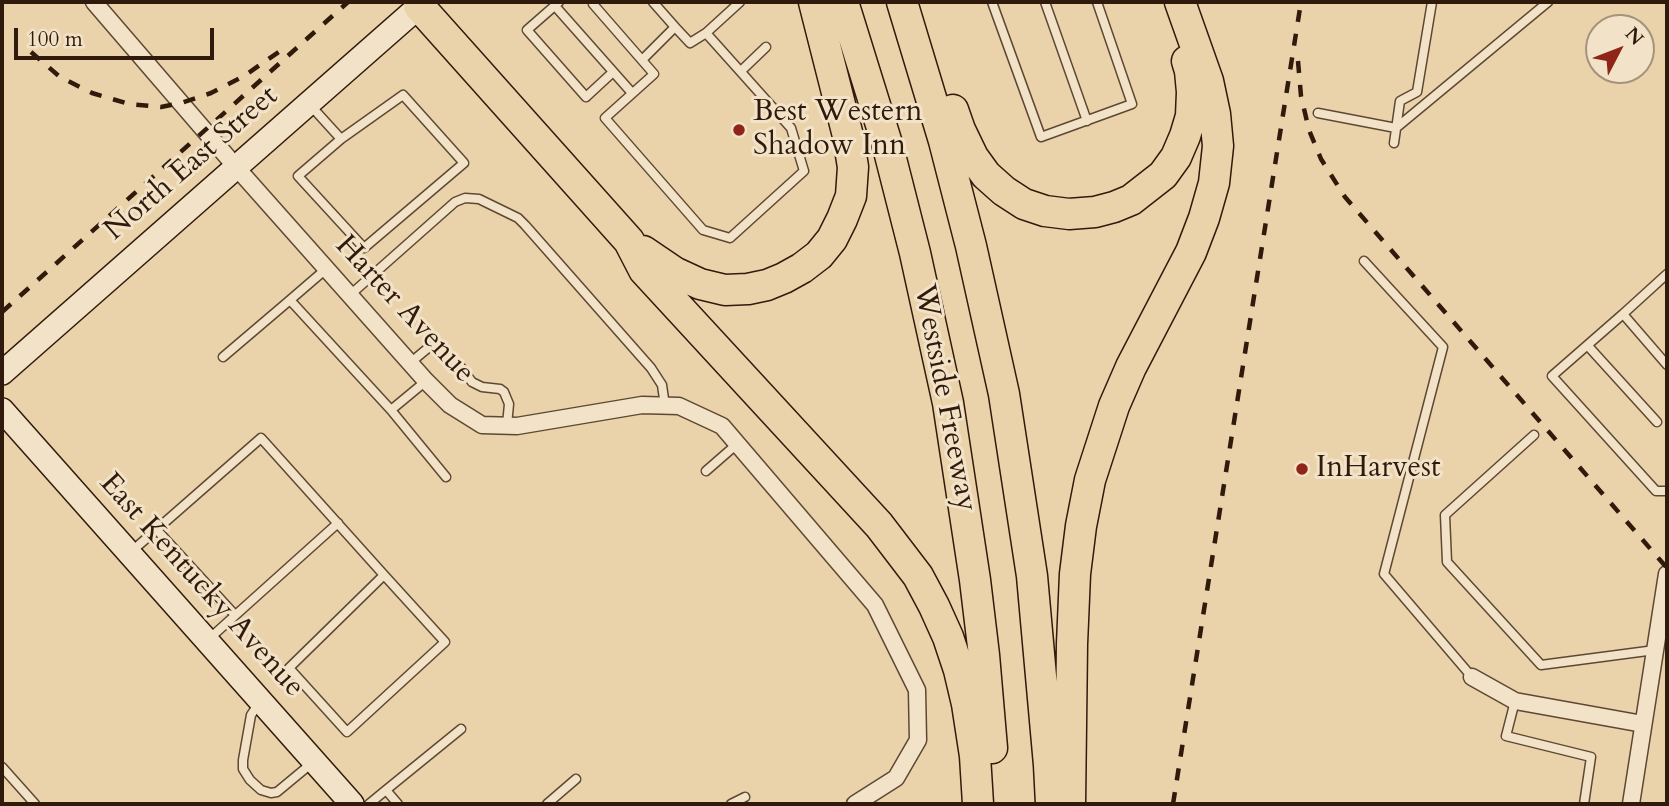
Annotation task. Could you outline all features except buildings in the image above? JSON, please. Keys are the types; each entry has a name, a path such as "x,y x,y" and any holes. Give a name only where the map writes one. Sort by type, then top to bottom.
{"highway":[{"path":"415,7 629,241 674,272 700,284 725,290 767,285 802,268 819,255 832,239 851,196 853,167 848,136 814,2"},
{"name":"Westside Freeway","path":"843,2 892,160 948,403 964,498 984,655 995,804"},
{"name":"Westside Freeway","path":"902,2 944,141 1004,394 1032,576 1051,804"},
{"path":"913,2 928,33 960,130 973,157 986,175 1024,204 1045,211 1069,214 1095,212 1131,200 1163,175 1181,146 1191,116 1190,71 1163,2"},
{"path":"1070,804 1075,574 1090,480 1114,406 1131,367 1191,252 1205,218 1214,183 1217,146 1215,114 1208,81 1180,2"},
{"path":"629,241 645,270 879,525 918,576 944,627 959,670 975,756 978,804"}],"main road":[{"name":"North East Street","path":"2,373 415,7"},
{"name":"East Kentucky Avenue","path":"2,410 352,804"}],"street":[{"name":"Harter Avenue","path":"94,2 236,167 450,405 482,425 517,426 642,405 679,406 722,426 875,605 917,690 918,740 896,778 864,802"},
{"path":"1631,804 1667,573"},
{"path":"1472,677 1515,701 1643,724"}],"lane":[{"path":"595,2 593,4 654,74 605,118 704,230 730,238 804,171 791,128 706,33"},
{"path":"653,2 690,43 706,33 740,2"},
{"path":"992,2 1041,138 1132,104 1097,2"},
{"path":"1045,2 1087,121"},
{"path":"1394,143 1400,100 1417,92 1432,2"},
{"path":"1396,128 1539,6 1548,2"},
{"path":"613,72 586,97 527,30 557,4 632,93"},
{"path":"643,59 675,27"},
{"path":"741,71 766,47"},
{"path":"403,95 464,163 364,248 298,176 341,139 403,95"},
{"path":"309,103 341,139"},
{"path":"1318,113 1396,128"},
{"path":"350,295 455,202 465,198 479,199 518,218 525,225 651,368 662,385 665,406"},
{"path":"1364,261 1443,347 1384,574 1472,677"},
{"path":"223,357 326,268"},
{"path":"1667,274 1552,376 1656,491 1667,491"},
{"path":"290,300 391,410 446,477"},
{"path":"1623,314 1667,365"},
{"path":"410,362 432,346 443,351 460,366 472,382 504,392 509,404 507,425"},
{"path":"1588,346 1657,422"},
{"path":"391,410 426,381"},
{"path":"1534,435 1445,515 1447,562 1541,665 1655,650"},
{"path":"129,553 261,438 445,642 347,732 289,668 384,575"},
{"path":"706,471 737,444"},
{"path":"207,640 338,523"},
{"path":"156,529 235,615"},
{"path":"261,701 251,715 243,760 243,769 250,780 261,790 277,792 314,761"},
{"path":"1515,701 1506,736 1591,757 1584,804"},
{"path":"369,804 461,729"},
{"path":"2,767 35,804"},
{"path":"547,804 576,779"},
{"path":"386,790 398,804"},
{"path":"731,804 745,797"}],"railway":[{"path":"2,312 348,2"},
{"path":"1173,804 1301,2"},
{"path":"31,52 60,77 92,93 129,104 161,107 211,93 244,76 283,49"},
{"path":"1298,61 1301,96 1309,130 1321,159 1345,197 1667,568"}],"place":[{"name":"Best Western Shadow Inn","path":"739,130"},
{"name":"InHarvest","path":"1302,469"}]}
